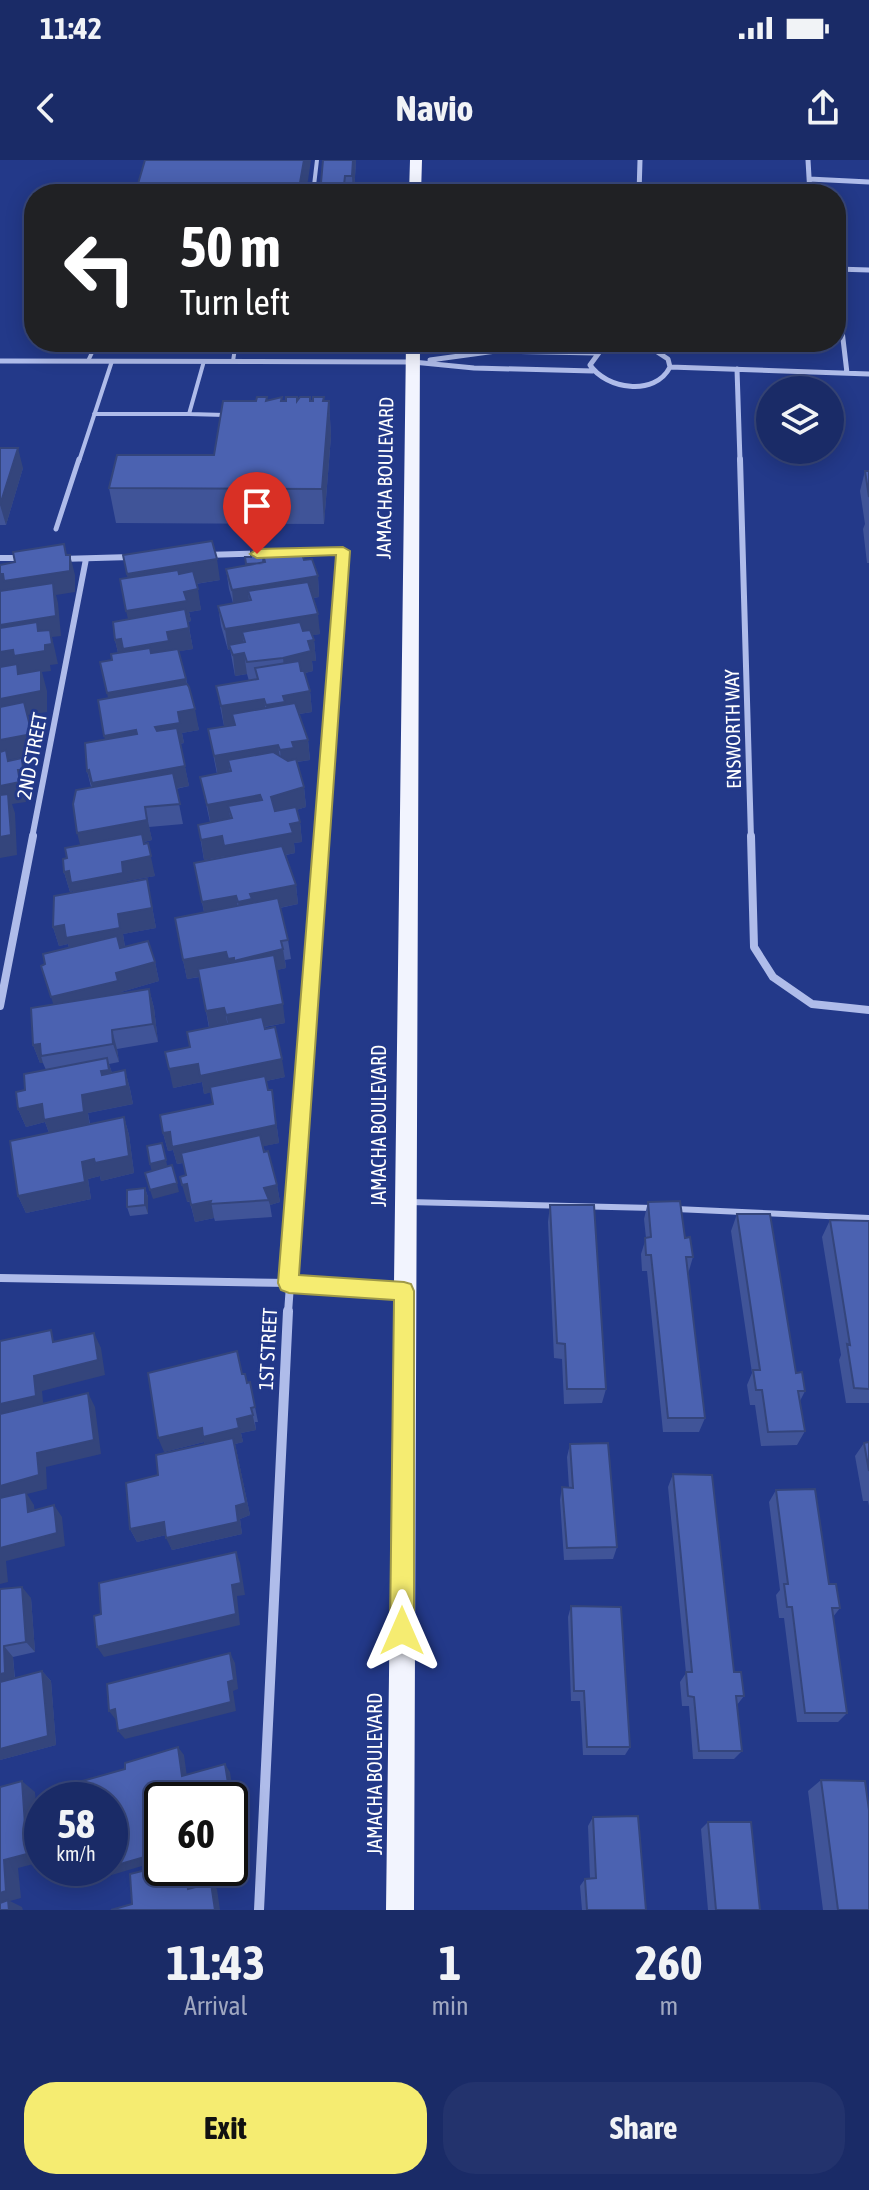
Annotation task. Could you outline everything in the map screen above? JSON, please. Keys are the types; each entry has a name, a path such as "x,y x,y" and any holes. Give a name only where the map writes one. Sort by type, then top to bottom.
{"main road":[{"path":"415,184 416,160"},
{"name":"JAMACHA BOULEVARD","path":"400,1910 413,352"}],"street":[{"path":"639,184 640,160"},
{"path":"808,160 809,184"},
{"path":"809,179 869,182"},
{"path":"846,269 869,270"},
{"path":"413,362 488,352"},
{"path":"546,352 595,353 590,365 593,371"},
{"path":"0,361 413,362 474,368 593,371 614,383 644,385 666,375 670,367 668,359 661,352"},
{"path":"845,352 847,373"},
{"path":"670,367 869,374"},
{"name":"ENSWORTH WAY","path":"737,369 754,947 773,977 812,1004 869,1010"},
{"name":"1ST STREET","path":"192,556 343,551 289,1283 259,1910"},
{"path":"57,559 146,557"},
{"path":"0,558 29,558"},
{"name":"2ND STREET","path":"0,1006 86,559"},
{"path":"0,1278 289,1283 404,1291"}],"lane":[{"path":"314,184 317,160"},
{"path":"88,361 92,352"},
{"path":"233,361 234,352"},
{"path":"56,529 112,361"},
{"path":"189,414 204,361"},
{"path":"94,414 237,415"},
{"path":"405,1202 543,1203 869,1218"}],"building":[{"path":"145,160 304,160 300,184 138,184"},
{"path":"323,160 353,160 352,176 345,176 344,184 321,184"},
{"path":"257,397 267,397 266,401 282,397 281,401 286,401 286,397 297,397 297,401 300,397 310,397 313,401 313,397 324,397 323,401 329,401 322,489 109,488 117,455 214,455 223,401 256,401"},
{"path":"0,448 18,448 0,505"},
{"path":"865,471 869,471 869,497"},
{"path":"212,541 217,559 127,574 123,555"},
{"path":"64,544 66,555 70,555 70,571 4,581 3,574 0,574 0,565 15,562 13,552"},
{"path":"300,548 304,560 312,559 318,576 232,590 226,569 265,562 263,554"},
{"path":"251,551 264,551 263,563 246,564 245,557 251,557"},
{"path":"178,570 179,574 193,571 198,589 184,592 187,601 126,611 120,579"},
{"path":"308,582 318,614 225,629 218,606 251,600 248,591"},
{"path":"53,583 56,616 0,625 0,591"},
{"path":"185,609 189,628 167,632 169,641 123,649 121,639 115,640 113,622"},
{"path":"37,622 38,631 50,630 52,644 45,645 45,651 14,656 13,650 0,652 0,628"},
{"path":"300,622 303,631 310,630 314,640 308,641 311,651 247,662 244,653 233,655 229,645 245,642 242,632"},
{"path":"150,648 151,653 178,649 186,679 107,693 100,662 112,660 111,654"},
{"path":"299,661 310,691 283,696 285,702 266,705 264,699 221,706 216,686 258,679 255,668"},
{"path":"17,664 18,674 41,670 41,691 0,699 0,667"},
{"path":"187,684 195,709 178,712 180,723 155,727 157,731 177,728 185,766 92,783 87,771 85,743 137,734 136,730 104,736 98,700"},
{"path":"24,702 32,734 0,740 0,707"},
{"path":"295,703 308,740 292,742 294,748 280,750 278,745 214,756 208,729 235,725 232,714"},
{"path":"6,750 8,761 22,758 23,770 18,770 20,782 0,786 0,752"},
{"path":"273,752 288,761 296,759 304,787 271,797 275,811 296,807 300,822 290,824 293,833 224,846 222,836 201,840 198,825 232,818 228,806 262,800 260,795 207,805 200,777 231,771 228,760"},
{"path":"173,773 180,804 145,807 147,820 77,833 73,804 76,790"},
{"path":"8,794 11,835 0,837 0,795"},
{"path":"142,834 151,856 122,862 123,873 71,883 69,871 64,872 63,859 67,858 65,848"},
{"path":"282,846 296,885 250,894 252,899 238,902 236,896 202,902 194,863"},
{"path":"147,879 152,908 118,914 120,928 66,938 64,925 53,927 54,896"},
{"path":"278,898 288,940 281,941 283,949 234,961 234,958 228,959 226,952 183,960 175,918"},
{"path":"117,936 120,948 148,941 155,962 116,973 118,981 51,997 41,966 45,964 43,954"},
{"path":"274,955 283,1004 226,1015 224,1008 206,1011 198,969"},
{"path":"149,989 153,1024 112,1030 113,1044 41,1056 40,1044 33,1045 31,1008"},
{"path":"262,1017 265,1029 275,1027 282,1059 200,1076 198,1064 169,1069 165,1052 190,1047 187,1032"},
{"path":"107,1058 109,1070 101,1071 102,1075 125,1070 127,1086 82,1095 84,1112 44,1120 42,1104 18,1109 16,1092 25,1090 24,1074"},
{"path":"265,1076 268,1090 272,1090 276,1125 172,1147 170,1132 163,1133 160,1115 213,1104 210,1087"},
{"path":"124,1117 129,1156 95,1163 94,1159 82,1162 85,1182 18,1196 10,1141"},
{"path":"260,1135 264,1152 268,1151 277,1185 264,1188 269,1200 210,1204 211,1201 191,1205 187,1184 182,1185 180,1177 186,1175 181,1153"},
{"path":"162,1143 166,1160 150,1164 147,1146"},
{"path":"172,1165 177,1183 150,1190 145,1173"},
{"path":"145,1188 145,1205 127,1207 127,1190"},
{"path":"680,1201 685,1238 690,1237 693,1257 686,1257 705,1418 668,1418 651,1255 646,1255 645,1238 651,1237 648,1202"},
{"path":"550,1205 594,1205 606,1389 567,1389 565,1344 557,1343"},
{"path":"737,1214 770,1214 796,1373 802,1372 805,1391 798,1391 805,1431 768,1432 762,1390 756,1390 753,1370 760,1370"},
{"path":"830,1220 869,1221 869,1389 854,1388"},
{"path":"51,1330 53,1342 94,1333 98,1360 34,1376 36,1396 0,1404 0,1341"},
{"path":"237,1351 242,1374 245,1374 247,1383 250,1382 255,1407 251,1408 253,1415 237,1419 239,1428 203,1437 202,1428 158,1438 148,1373"},
{"path":"88,1393 94,1440 37,1453 39,1475 0,1486 0,1414"},
{"path":"233,1438 246,1503 236,1506 238,1522 166,1538 164,1522 130,1529 126,1483 158,1475 156,1455"},
{"path":"869,1442 869,1471 864,1443"},
{"path":"608,1443 617,1547 567,1548 562,1487 573,1488 570,1444"},
{"path":"673,1474 712,1475 734,1672 741,1672 744,1696 736,1696 742,1751 699,1751 694,1697 688,1696 686,1672 692,1672"},
{"path":"815,1489 829,1584 836,1584 840,1608 832,1608 847,1713 805,1713 792,1607 787,1607 784,1584 788,1584 776,1490"},
{"path":"26,1492 28,1512 54,1505 57,1533 0,1548 0,1498"},
{"path":"236,1552 241,1583 232,1585 236,1614 97,1647 94,1616 101,1614 99,1583"},
{"path":"22,1587 26,1642 4,1646 5,1673 0,1674 0,1589"},
{"path":"571,1606 621,1607 630,1747 587,1747 584,1691 574,1691"},
{"path":"230,1653 234,1680 228,1682 231,1702 118,1731 115,1709 109,1711 107,1684"},
{"path":"42,1671 48,1736 0,1749 0,1682"},
{"path":"178,1747 182,1776 225,1764 228,1782 144,1782 144,1857 128,1862 128,1782 79,1782 125,1769 125,1763"},
{"path":"821,1780 865,1781 869,1810 869,1910 838,1910"},
{"path":"22,1781 24,1855 4,1860 6,1891 0,1893 0,1787"},
{"path":"638,1816 646,1910 587,1910 585,1879 596,1878 593,1817"},
{"path":"708,1822 751,1822 760,1910 716,1910"},
{"path":"144,1870 144,1886 188,1886 188,1889 211,1886 215,1910 111,1910 132,1904 130,1874"},
{"path":"8,1900 9,1910 0,1910 0,1903"}],"route":[{"path":"257,554 343,551 289,1283 404,1291 402,1631"}]}
